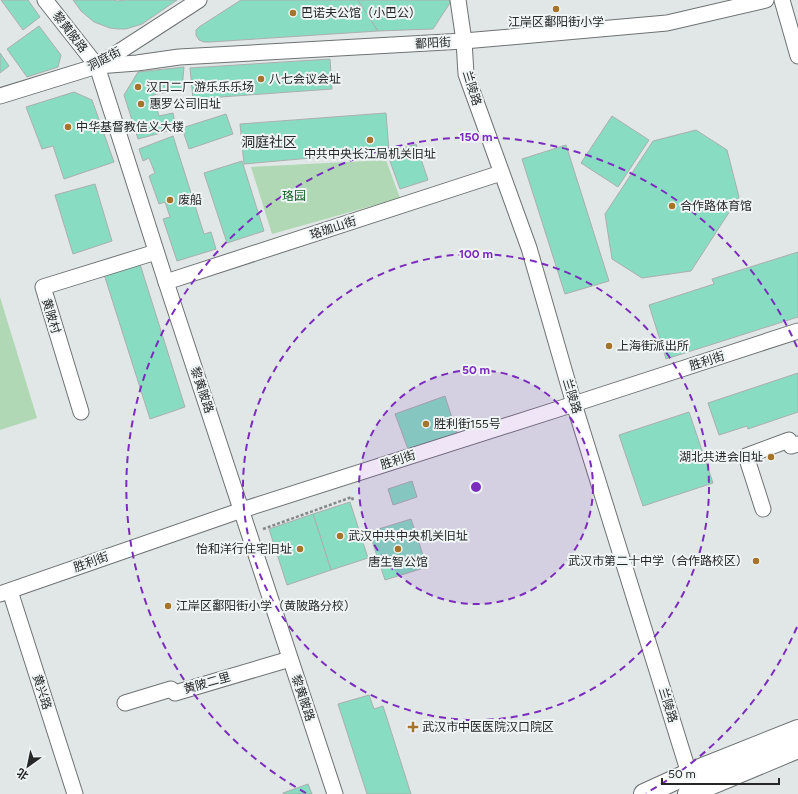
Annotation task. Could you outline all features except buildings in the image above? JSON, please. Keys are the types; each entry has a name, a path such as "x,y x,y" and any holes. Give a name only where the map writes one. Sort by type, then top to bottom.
{"main road":[{"path":"690,786 798,730"},
{"path":"644,794 690,786 798,748"}],"street":[{"name":"黎黄陂路","path":"45,0 97,66 156,252 336,794"},
{"name":"洞庭街","path":"0,96 97,66 199,0"},
{"name":"兰陵路","path":"458,0 464,41 466,74 529,248 574,404 690,786"},
{"name":"鄱阳街","path":"97,66 137,63 179,57 464,41 666,23 766,0"},
{"path":"782,0 798,56"},
{"name":"珞珈山街","path":"166,282 501,173"},
{"name":"黄陂村","path":"81,412 42,287 156,252"},
{"name":"胜利街","path":"5,592 242,510 798,331"},
{"path":"763,509 746,456 789,440 792,446 798,444"},
{"name":"黄兴路","path":"5,592 75,794"},
{"name":"黄陂二里","path":"125,703 171,689 175,693 290,659"}],"path":[{"path":"250,536 268,526 352,497 353,501"}],"green space":[{"name":"珞园","path":"386,160 400,198 272,234 251,167"},
{"path":"0,297 37,418 0,430"}],"place":[{"name":"江岸区鄱阳街小学","path":"556,9"},
{"name":"巴诺夫公馆（小巴公）","path":"293,13"},
{"name":"八七会议会址","path":"261,79"},
{"name":"汉口二厂游乐乐乐场","path":"138,87"},
{"name":"惠罗公司旧址","path":"141,104"},
{"name":"中华基督教信义大楼","path":"68,127"},
{"name":"中共中央长江局机关旧址","path":"370,140"},
{"name":"废船","path":"170,200"},
{"name":"合作路体育馆","path":"672,206"},
{"name":"上海街派出所","path":"609,346"},
{"name":"胜利街155号","path":"426,424"},
{"name":"湖北共进会旧址","path":"771,457"},
{"name":"武汉中共中央机关旧址","path":"340,536"},
{"name":"怡和洋行住宅旧址","path":"300,549"},
{"name":"唐生智公馆","path":"398,549"},
{"name":"武汉市第二十中学（合作路校区）","path":"756,561"},
{"name":"江岸区鄱阳街小学（黄陂路分校）","path":"168,606"},
{"name":"武汉市中医医院汉口院区","path":"413,727"}],"district":[{"name":"洞庭社区","path":"269,142"}]}
